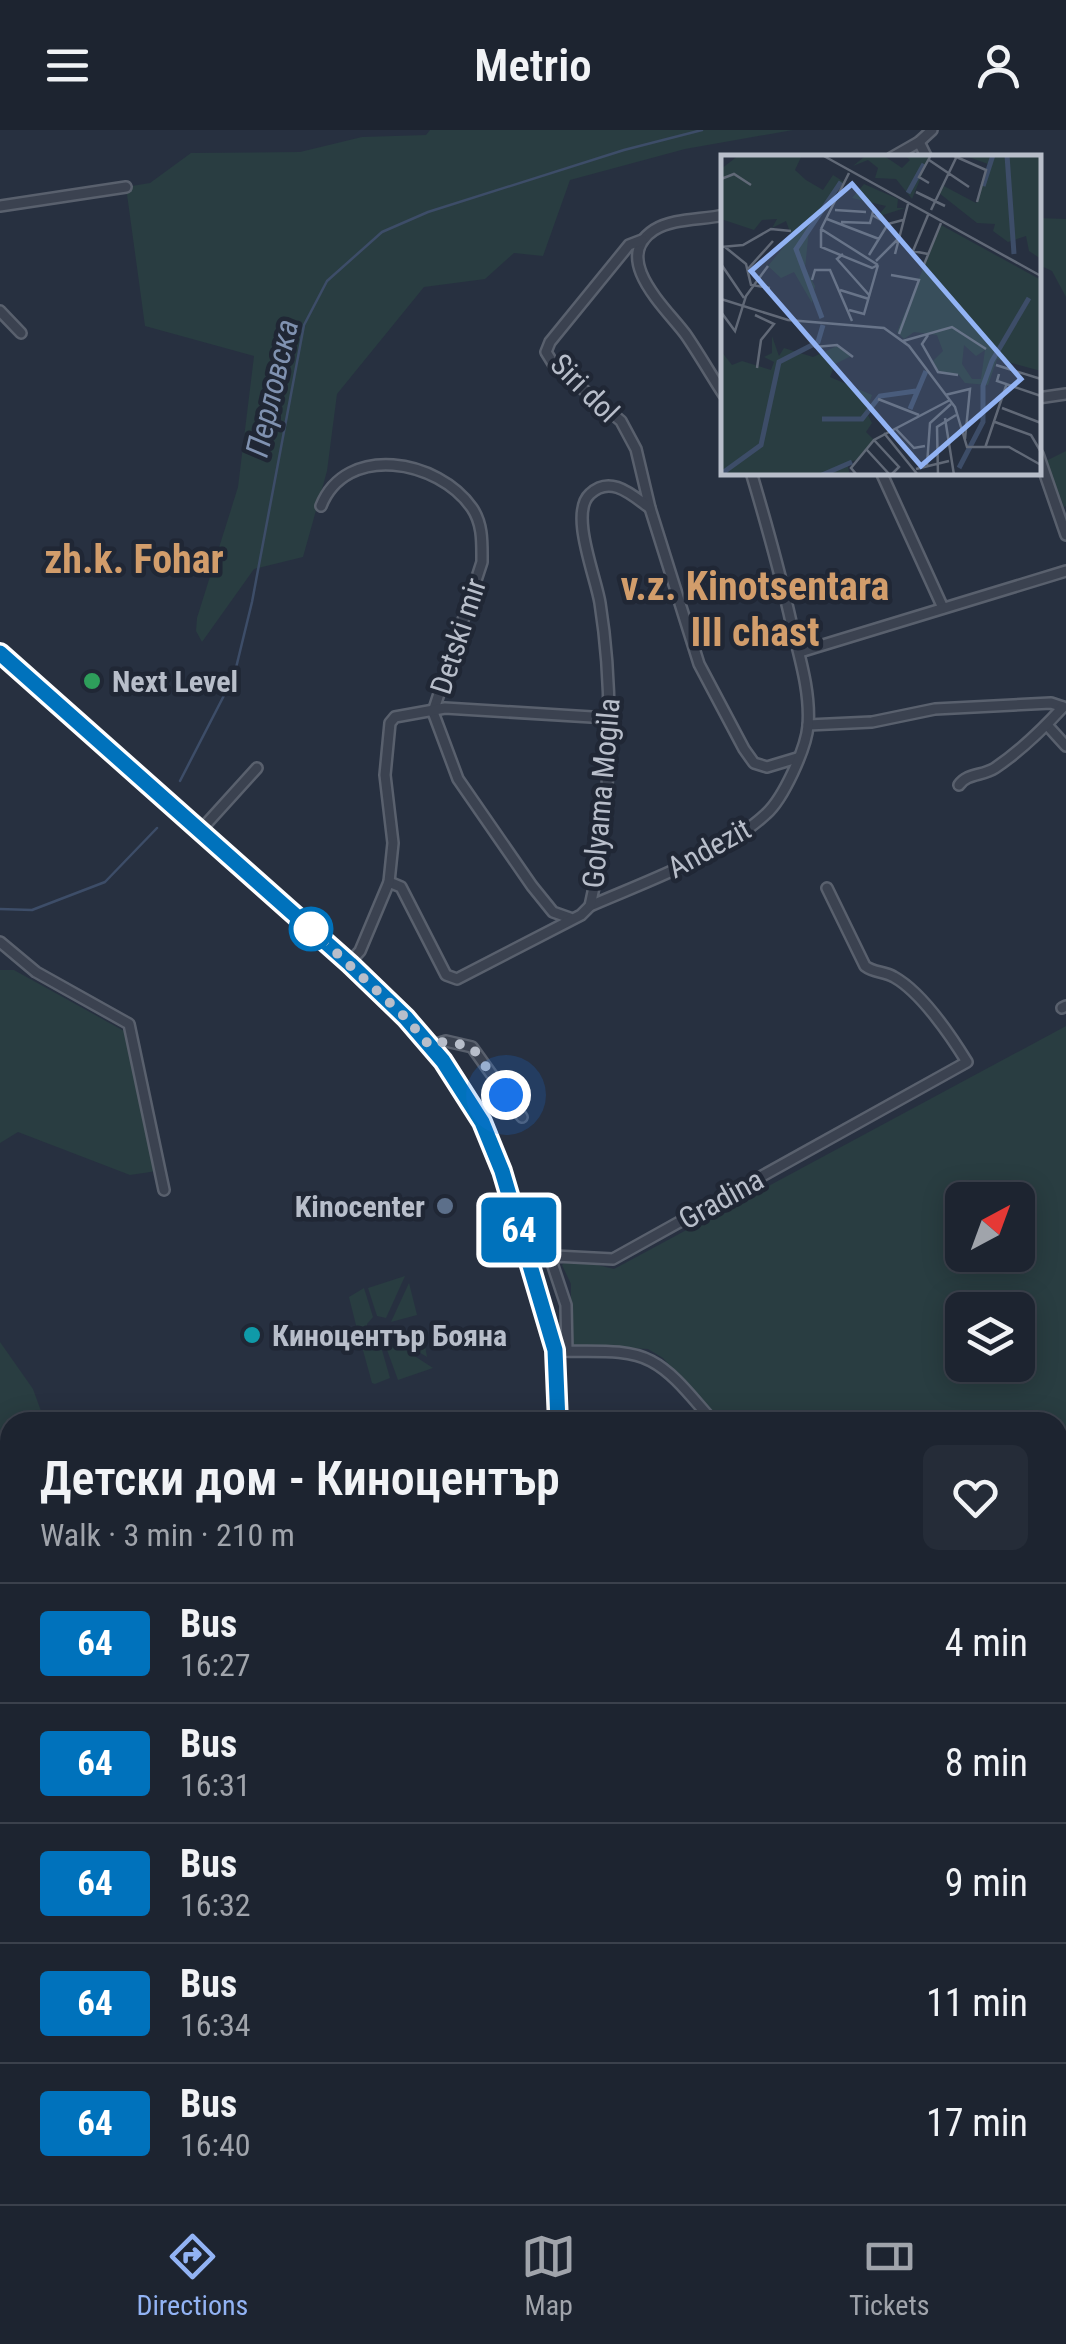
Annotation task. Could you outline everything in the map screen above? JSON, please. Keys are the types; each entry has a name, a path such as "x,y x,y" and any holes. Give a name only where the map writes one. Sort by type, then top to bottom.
{"main road":[{"path":"0,653 350,964 430,1046 482,1122 502,1171 535,1288 561,1351 558,1412"}],"street":[{"path":"896,155 932,130"},
{"path":"920,142 926,155"},
{"path":"0,206 126,187"},
{"path":"721,216 665,224 642,240 638,262 645,284 683,331 721,390"},
{"name":"Siri dol","path":"642,240 629,245 546,352 554,365 621,421 636,449 650,508"},
{"path":"0,311 21,333"},
{"path":"1041,398 1066,394"},
{"name":"Detski mir","path":"320,506 328,488 338,479 364,466 391,463 422,471 445,484 472,508 482,539 482,562 433,712 401,715 390,723 385,776 393,844 389,882 360,950 350,964"},
{"path":"1041,463 1066,535"},
{"path":"650,508 699,664 744,749 754,763 767,767 798,757 808,725 800,652 752,475"},
{"path":"882,475 943,608"},
{"name":"Golyama Mogila","path":"433,712 458,779 553,912 570,918 590,906 604,816 610,681 599,600 580,511 588,494 602,486 620,487 650,508"},
{"path":"800,652 1066,571"},
{"path":"808,725 872,722 935,710 1064,706"},
{"path":"958,786 963,779 992,770 1048,725 1064,706"},
{"path":"433,712 446,708 608,718"},
{"path":"1048,725 1066,746"},
{"name":"Andezit","path":"590,906 696,859 763,817 778,802 798,757"},
{"path":"199,832 257,768"},
{"path":"389,882 401,887 446,975 457,979 570,918"},
{"name":"Gradina","path":"561,1351 566,1305 552,1263 555,1256 613,1260 967,1062 948,1033 897,978 865,966 828,888"},
{"path":"0,942 36,972 129,1024 164,1190"},
{"path":"430,1046 446,1041 472,1047 522,1117"},
{"path":"561,1351 640,1356 652,1361 705,1412"}],"green space":[{"path":"430,130 793,130 685,149 570,180 543,256 514,253 485,279 424,287 337,394 327,471 303,557 254,569 202,642 196,631 197,618 238,487 254,356 145,326 126,187 150,183 191,153 300,152 362,137 426,135"},
{"path":"1041,218 1066,219 1066,297 1052,271 1041,266"},
{"path":"1066,451 1066,506 1064,507 1046,461"},
{"path":"0,970 14,970 124,1031 157,1171 130,1175 18,1132 0,1143"},
{"path":"1066,1026 1066,1412 710,1412 663,1358 648,1349 571,1345 571,1284 562,1265 569,1258 614,1269"},
{"path":"405,1276 386,1318 377,1316 368,1288"},
{"path":"409,1283 417,1315 391,1322"},
{"path":"364,1288 373,1317 367,1332 358,1333 349,1297"},
{"path":"422,1328 427,1357 391,1335"},
{"path":"372,1340 375,1351 382,1350 390,1378 375,1384 361,1343"},
{"path":"0,1342 33,1389 41,1412 0,1412"},
{"path":"393,1342 433,1368 398,1380 386,1347"}],"waterway":[{"name":"Перловска","path":"180,781 234,676 252,602 304,325 327,281 382,232 428,212 624,150 702,130"},
{"name":"Перловска","path":"0,909 32,910 105,882 157,828"}],"bus line":[{"name":"64","path":"0,653 350,964 406,1018 443,1061 482,1122 502,1171 555,1350 559,1412"}],"place":[{"name":"Next Level","path":"92,681"},
{"name":"Kinocenter","path":"445,1206"},
{"name":"Киноцентър Бояна","path":"252,1335"}],"district":[{"name":"zh.k. Fohar","path":"134,559"},
{"name":"v.z. Kinotsentara III chast","path":"755,609"}],"route":[{"path":"311,929 406,1018 430,1046 446,1041 472,1047 506,1095"}]}
